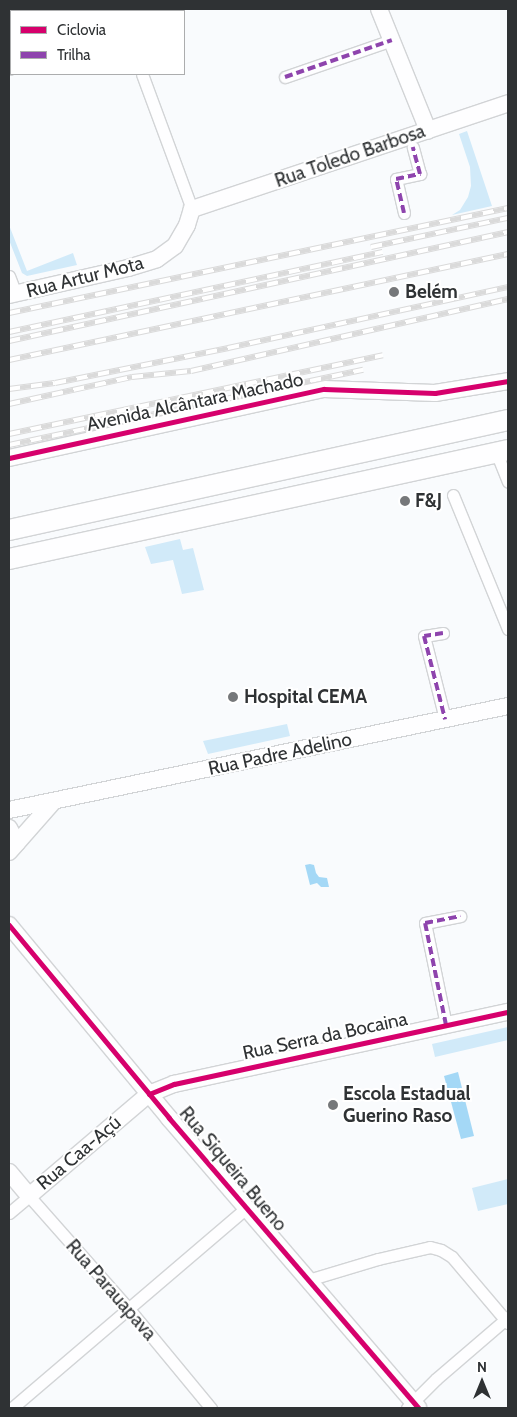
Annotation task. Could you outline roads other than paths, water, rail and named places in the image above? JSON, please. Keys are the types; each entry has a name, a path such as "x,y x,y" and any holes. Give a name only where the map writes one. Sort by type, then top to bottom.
{"highway":[{"path":"9,530 508,420"},
{"path":"9,559 502,451"}],"street":[{"path":"379,9 428,130"},
{"path":"285,77 392,40"},
{"path":"142,75 192,209"},
{"name":"Rua Toledo Barbosa","path":"192,209 508,102"},
{"path":"404,213 396,179 420,174 413,147"},
{"name":"Rua Artur Mota","path":"12,294 128,268 157,258 175,246 187,225 192,209"},
{"path":"9,276 12,294"},
{"name":"Avenida Alcântara Machado","path":"9,458 324,390 435,393 508,381"},
{"path":"502,451 508,482"},
{"path":"453,495 508,629"},
{"path":"443,633 424,636 445,719"},
{"name":"Rua Padre Adelino","path":"9,810 508,706"},
{"path":"13,848 53,802"},
{"path":"9,828 13,848"},
{"path":"446,1025 425,923 460,916"},
{"name":"Rua Siqueira Bueno","path":"9,925 412,1406"},
{"name":"Rua Serra da Bocaina","path":"149,1094 174,1084 508,1012"},
{"name":"Rua Caa-Açú","path":"9,1213 149,1094"},
{"name":"Rua Parauapava","path":"9,1172 211,1408"},
{"path":"12,1408 129,1310 246,1208"},
{"path":"308,1280 386,1256 430,1247 441,1250 452,1257 507,1320 412,1406"}],"water":[{"path":"305,865 314,865 319,877 327,878 329,887 321,887 317,883 310,885"},
{"path":"458,1072 474,1136 461,1139 444,1076"}],"railway":[{"path":"9,313 508,208"},
{"path":"371,247 508,218"},
{"path":"9,341 508,232"},
{"path":"9,332 383,252"},
{"path":"9,360 508,254"},
{"path":"9,389 55,383 228,348 508,287"},
{"path":"9,404 132,377 191,371 508,299"},
{"path":"9,434 383,355"},
{"path":"9,445 363,370"}],"place":[{"name":"Belém","path":"394,292"},
{"name":"F&J","path":"405,501"},
{"name":"Hospital CEMA","path":"233,697"},
{"name":"Escola Estadual Guerino Raso","path":"333,1105"}]}
